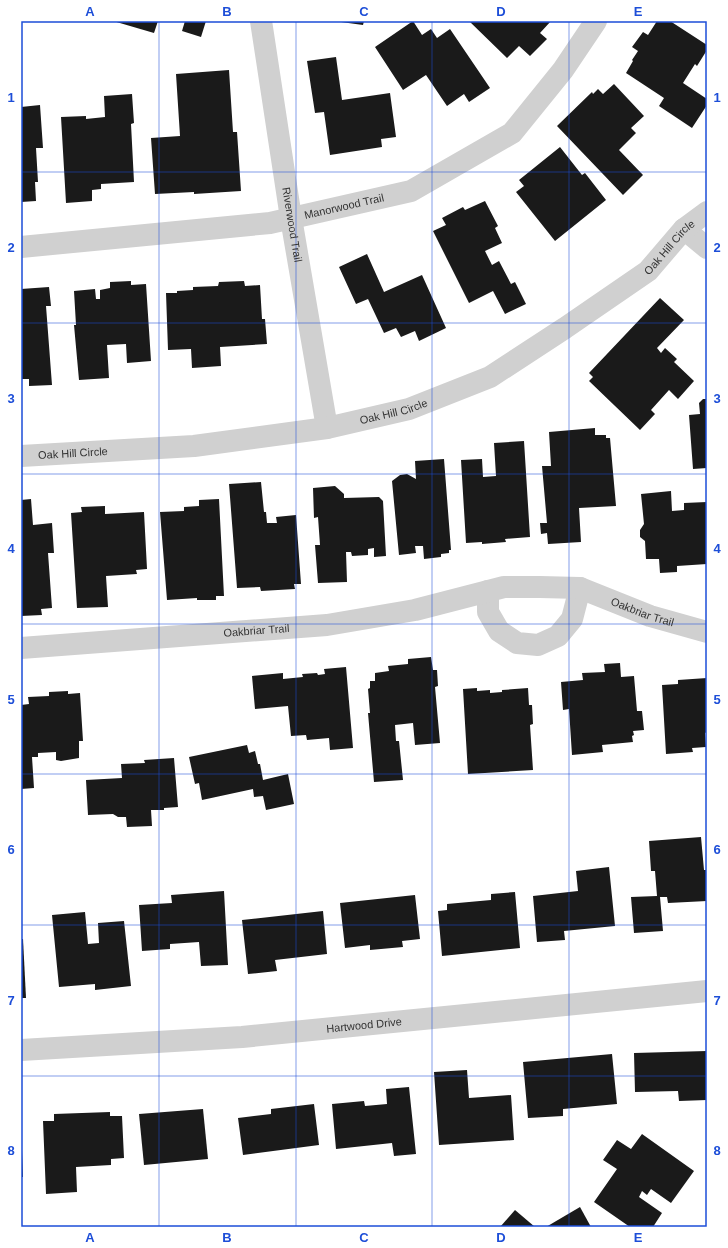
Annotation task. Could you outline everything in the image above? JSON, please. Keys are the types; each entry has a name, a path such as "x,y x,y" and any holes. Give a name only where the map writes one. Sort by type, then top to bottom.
{"street":[{"name":"Riverwood Trail","path":"261,21 291,218 327,428"},
{"name":"Manorwood Trail","path":"21,247 270,223 412,191 512,133 563,70 596,21"},
{"name":"Oak Hill Circle","path":"21,456 194,446 327,428 409,409 490,377 565,328 648,270 684,229 707,212"},
{"path":"684,229 707,248"},
{"name":"Oakbriar Trail","path":"21,648 327,625 415,610 504,587 580,588 650,616 707,632"},
{"path":"488,591 488,612 499,631 517,643 538,645 558,636 572,620 580,588"},
{"name":"Hartwood Drive","path":"21,1050 242,1037 707,991"}],"building":[{"path":"113,21 158,21 154,33"},
{"path":"185,21 206,21 201,37 182,31"},
{"path":"341,21 364,21 363,25"},
{"path":"413,21 422,35 431,29 437,38 450,29 490,88 469,102 464,94 447,106 426,75 403,90 375,47"},
{"path":"469,21 551,21 540,33 547,39 530,56 519,46 507,58"},
{"path":"657,21 670,21 707,45 707,50 697,66 695,64 683,83 707,99 707,105 692,128 659,106 664,98 626,73 638,51 632,47 643,32 648,35"},
{"path":"336,57 342,100 390,93 396,137 381,139 382,147 330,155 324,112 315,113 307,61"},
{"path":"229,70 233,132 237,132 241,191 194,194 194,192 155,194 151,138 180,136 176,74"},
{"path":"614,84 644,116 631,128 636,133 619,150 643,175 623,195 557,126 592,92 593,94 598,89 603,94"},
{"path":"132,94 134,123 131,124 134,182 101,184 101,189 92,190 92,201 66,203 61,117 86,116 86,119 105,117 104,96"},
{"path":"40,105 43,148 36,148 38,182 35,182 36,201 21,202 21,107"},
{"path":"560,147 582,175 585,173 606,200 555,241 516,192 524,186 519,180"},
{"path":"485,201 498,226 495,228 502,243 485,251 492,265 499,261 511,284 515,282 526,304 505,314 493,291 469,303 433,231 446,225 442,218 463,207 465,210"},
{"path":"367,254 384,292 422,275 446,328 419,341 415,331 401,337 396,328 384,333 368,299 356,304 339,267"},
{"path":"131,281 131,285 146,284 151,361 127,363 126,344 107,345 109,378 79,380 74,325 76,325 74,291 95,289 96,299 100,299 100,290 110,288 110,282"},
{"path":"244,281 245,286 260,285 262,319 265,319 267,344 220,347 221,366 192,368 191,349 168,350 166,293 177,293 177,291 193,290 193,287 218,286 219,282"},
{"path":"49,287 51,306 46,306 52,385 29,386 29,379 21,379 21,289"},
{"path":"660,298 684,320 657,348 661,353 665,348 677,359 674,362 694,381 678,399 669,390 651,410 655,414 640,430 589,381 593,377 589,373"},
{"path":"703,399 707,399 707,468 693,469 689,415 700,414 699,403"},
{"path":"595,428 595,435 606,435 606,438 610,438 616,506 579,508 581,542 548,544 547,533 541,534 540,523 547,523 542,466 551,466 549,432"},
{"path":"524,441 530,537 505,539 506,542 482,544 482,542 466,543 461,460 482,459 483,477 496,476 494,443"},
{"path":"444,459 451,550 449,550 449,553 441,554 441,557 424,559 423,546 415,546 416,553 399,555 392,481 400,475 407,474 416,479 415,461"},
{"path":"261,482 264,512 266,512 267,523 277,523 276,517 296,515 301,584 294,584 295,589 261,591 260,587 237,588 229,484"},
{"path":"335,486 344,494 344,498 379,497 383,501 386,556 374,557 374,548 368,549 368,555 352,556 351,552 346,552 347,582 318,583 315,545 320,545 318,517 314,518 313,488"},
{"path":"671,491 672,511 684,510 684,503 707,502 707,564 677,566 677,572 660,573 659,559 646,559 645,541 640,537 640,530 644,524 641,494"},
{"path":"31,499 33,525 52,523 54,553 48,553 52,608 41,609 42,615 21,616 21,500"},
{"path":"219,499 224,596 216,596 216,600 197,600 197,598 167,600 160,512 184,511 184,507 199,506 199,500"},
{"path":"105,506 105,514 144,512 147,569 136,570 137,574 106,576 108,607 77,608 71,513 82,512 81,507"},
{"path":"431,657 433,670 437,670 438,686 435,687 440,743 415,745 413,723 395,725 396,741 399,741 403,780 374,782 368,713 370,713 368,689 370,688 370,681 375,681 375,673 389,671 388,666 408,664 408,659"},
{"path":"620,663 621,677 634,676 637,711 642,711 644,730 633,731 633,742 602,745 603,752 572,755 569,709 563,710 561,682 583,680 582,673 605,672 604,664"},
{"path":"346,667 353,748 330,750 329,738 307,740 306,735 291,736 288,706 255,709 252,676 283,673 283,679 303,677 302,674 325,674 324,669"},
{"path":"707,678 707,732 705,733 706,747 692,748 693,752 666,754 662,685 678,684 678,680"},
{"path":"477,688 477,691 490,690 490,693 502,692 502,690 528,688 529,705 532,705 533,724 530,725 533,770 468,774 463,689"},
{"path":"68,691 68,694 80,693 83,741 79,741 79,758 61,761 56,760 56,752 38,753 38,757 32,757 34,788 21,789 21,705 29,704 28,697 49,696 49,692"},
{"path":"247,745 249,753 255,751 258,764 260,764 263,780 288,774 294,804 266,810 263,796 254,797 253,789 202,800 199,783 195,784 189,757"},
{"path":"174,758 178,807 164,808 164,810 151,810 152,826 127,827 126,817 118,817 113,814 88,815 86,780 122,778 121,764 145,763 144,760"},
{"path":"701,837 704,870 707,870 707,901 668,903 667,897 660,897 663,931 634,933 631,897 657,896 655,871 651,871 649,841"},
{"path":"609,867 615,926 564,931 565,940 537,942 533,896 578,891 576,871"},
{"path":"224,891 228,965 201,966 199,942 170,944 170,949 142,951 139,905 172,903 171,895"},
{"path":"515,892 520,948 442,956 438,911 447,910 447,904 491,900 491,894"},
{"path":"415,895 420,939 402,941 403,947 370,950 370,945 345,948 340,903"},
{"path":"323,911 327,954 275,960 277,971 248,974 242,920"},
{"path":"85,912 88,944 99,943 98,923 124,921 131,986 95,990 95,984 59,987 52,915"},
{"path":"21,939 23,939 26,998 21,998"},
{"path":"707,1051 707,1100 679,1101 678,1091 635,1092 634,1053"},
{"path":"612,1054 617,1104 563,1109 563,1116 528,1118 523,1062"},
{"path":"467,1070 469,1098 511,1095 514,1140 439,1145 434,1072"},
{"path":"409,1087 416,1154 394,1156 392,1143 336,1149 332,1104 364,1101 365,1106 387,1104 386,1089"},
{"path":"314,1104 319,1145 243,1155 238,1118 271,1114 271,1109"},
{"path":"203,1109 208,1159 144,1165 139,1114"},
{"path":"110,1112 110,1116 122,1116 124,1158 111,1159 111,1165 76,1167 77,1192 46,1194 43,1121 54,1121 54,1114"},
{"path":"642,1134 694,1171 671,1203 651,1189 647,1195 642,1191 639,1197 662,1213 653,1227 630,1227 594,1202 617,1169 603,1160 617,1140 631,1149"},
{"path":"22,1151 23,1177 21,1177"},
{"path":"580,1207 591,1227 546,1227"},
{"path":"515,1210 535,1227 500,1227"}]}
